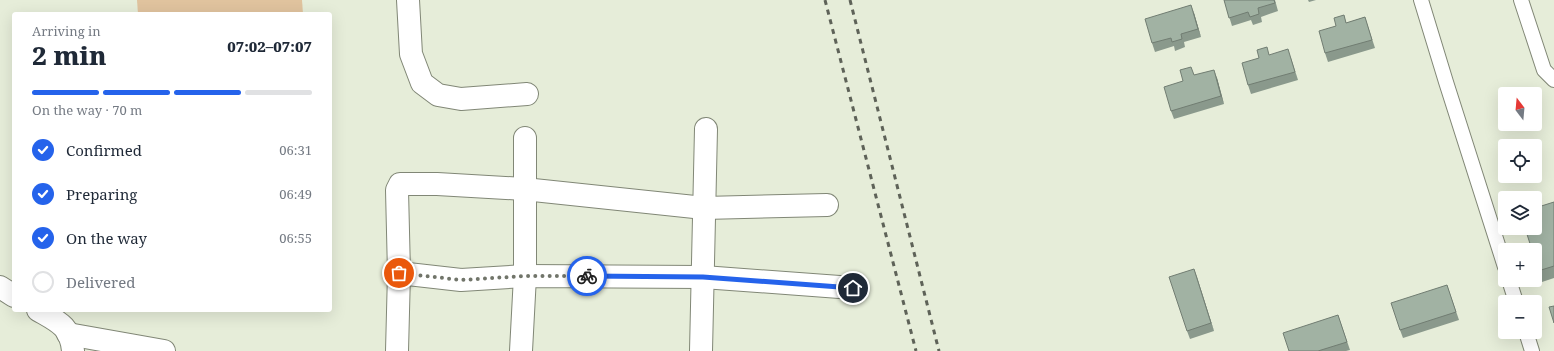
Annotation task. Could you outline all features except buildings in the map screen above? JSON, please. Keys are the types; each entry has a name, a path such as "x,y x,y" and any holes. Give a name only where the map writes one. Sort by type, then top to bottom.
{"street":[{"path":"408,0 411,54 422,83 438,95 461,99 527,94"},
{"path":"700,351 706,129"},
{"path":"521,351 525,276 525,138"},
{"path":"397,351 399,273 397,190 400,184 437,184 524,189 704,208 827,205"},
{"path":"399,273 461,280 525,276 703,277 853,288"},
{"path":"0,287 12,295"},
{"path":"41,312 63,325 71,342 164,351"}],"lane":[{"path":"1421,0 1498,245"},
{"path":"1521,0 1544,70 1554,80"},
{"path":"1528,339 1532,351"}],"shaded area":[{"path":"137,0 302,0 303,12 138,12"}],"railway":[{"path":"825,0 916,351"},
{"path":"850,0 939,351"}],"way so far":[{"path":"399,273 461,280 525,276 587,276"}],"route":[{"path":"587,276 703,277 853,288"}]}
